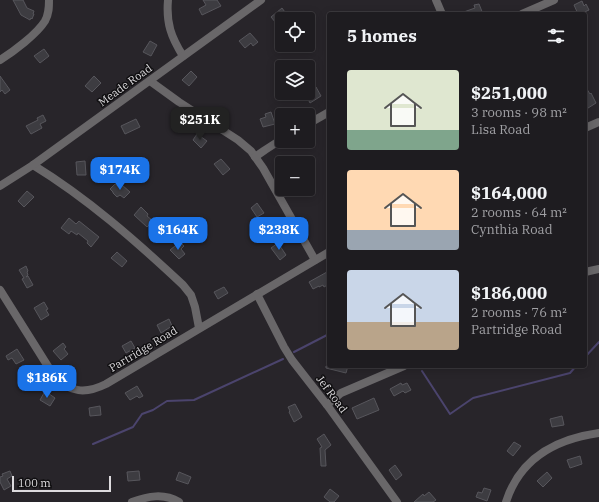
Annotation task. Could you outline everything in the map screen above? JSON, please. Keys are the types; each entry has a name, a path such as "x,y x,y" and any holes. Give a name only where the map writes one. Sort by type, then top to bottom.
{"street":[{"path":"0,60 24,42 45,21 49,11 49,0"},
{"path":"168,0 168,25 176,46 183,56"},
{"name":"Meade Road","path":"0,186 33,165 261,0"},
{"path":"436,0 441,12"},
{"path":"527,12 554,0"},
{"path":"150,80 179,102 251,151 263,168 315,260"},
{"path":"315,120 327,113"},
{"path":"587,127 599,122"},
{"path":"255,157 275,144"},
{"path":"33,165 51,176 123,230 183,285 191,295 199,328"},
{"name":"Partridge Road","path":"0,290 54,376 65,385 77,390 92,390 102,386 327,253"},
{"path":"587,272 599,269"},
{"name":"Jef Road","path":"257,294 292,360 327,405 397,502"},
{"path":"327,405 342,393 399,368"},
{"path":"506,502 518,477 526,466 538,455 547,449 564,442 579,437 599,434"},
{"path":"132,502 146,497 159,496 171,498 179,502"}],"building":[{"path":"13,0 23,0 27,8 34,11 32,19 31,18 30,20 21,15"},
{"path":"203,0 217,0 221,6 202,15 199,9 206,5"},
{"path":"582,1 584,6 586,4 589,10 584,12 577,12 574,5"},
{"path":"479,4 482,12 464,12 475,8 474,5"},
{"path":"282,8 285,12 277,12"},
{"path":"275,14 275,22 271,17"},
{"path":"250,33 258,42 253,46 251,43 245,48 239,41"},
{"path":"150,41 157,45 151,56 143,52"},
{"path":"44,49 49,56 40,63 34,56"},
{"path":"191,71 197,77 189,86 182,80"},
{"path":"0,76 10,90 5,94 2,90 0,92"},
{"path":"94,76 101,83 92,92 85,86"},
{"path":"315,87 321,96 315,100"},
{"path":"587,89 590,94 591,93 596,103 587,109"},
{"path":"271,112 275,124 263,127 260,119 266,117 265,114"},
{"path":"43,115 46,121 40,124 42,128 31,134 26,126 38,120 37,118"},
{"path":"136,119 140,127 125,134 121,126"},
{"path":"197,134 207,141 201,148 193,140"},
{"path":"221,159 230,169 223,175 214,164"},
{"path":"85,161 86,175 77,175 76,162"},
{"path":"115,184 120,188 122,185 130,192 124,198 120,195 117,197 110,189"},
{"path":"27,191 34,197 24,207 18,201"},
{"path":"257,203 264,213 257,217 251,208"},
{"path":"141,207 148,214 147,216 153,221 147,227 134,215"},
{"path":"69,218 76,224 79,221 99,237 91,247 87,243 88,241 78,233 77,235 71,231 69,234 61,228"},
{"path":"180,242 184,246 181,249 185,254 179,259 170,250"},
{"path":"278,243 286,255 280,260 271,248"},
{"path":"117,252 127,261 122,267 111,258"},
{"path":"26,266 28,275 26,277 28,276 33,285 27,288 22,279 24,278 19,270"},
{"path":"327,272 327,285 324,287 323,285 313,289 309,282"},
{"path":"224,287 228,293 218,299 214,292"},
{"path":"44,302 48,309 46,310 49,315 41,320 34,308"},
{"path":"169,319 172,326 161,333 157,325"},
{"path":"131,341 135,348 126,353 122,346"},
{"path":"63,343 66,347 64,349 68,354 61,360 53,351"},
{"path":"17,349 24,360 16,364 12,358 8,360 6,356"},
{"path":"327,366 327,368 347,368 346,373 326,368"},
{"path":"401,383 402,385 407,383 411,390 405,393 403,391 394,396 390,389"},
{"path":"137,386 143,396 139,398 137,396 130,400 125,393"},
{"path":"45,391 55,398 50,406 40,400"},
{"path":"374,398 379,410 357,419 352,408"},
{"path":"295,404 302,417 294,422 288,407"},
{"path":"100,406 101,415 90,416 89,408"},
{"path":"562,416 564,425 552,427 550,419"},
{"path":"324,434 331,445 325,450 326,466 321,466 320,448 322,447 317,439"},
{"path":"514,442 521,446 513,456 507,451"},
{"path":"580,456 582,464 570,468 567,460"},
{"path":"395,465 402,475 396,480 389,470"},
{"path":"10,471 12,476 7,479 11,486 4,490 0,482 0,477 3,476 2,474"},
{"path":"139,471 140,480 128,481 127,472"},
{"path":"179,472 191,477 188,484 176,480"},
{"path":"547,472 552,478 543,487 537,481"},
{"path":"484,488 491,490 487,501 476,497 478,492 482,493"},
{"path":"330,489 339,496 334,502 330,502 324,497"},
{"path":"429,492 436,500 433,502 414,502 423,494 424,496"}],"waterway":[{"path":"294,352 327,335"},
{"path":"587,355 599,342"},
{"path":"93,444 133,427 142,414 153,410 167,401 194,400 283,359"},
{"path":"422,371 450,414 473,398 570,373 574,368"}]}
